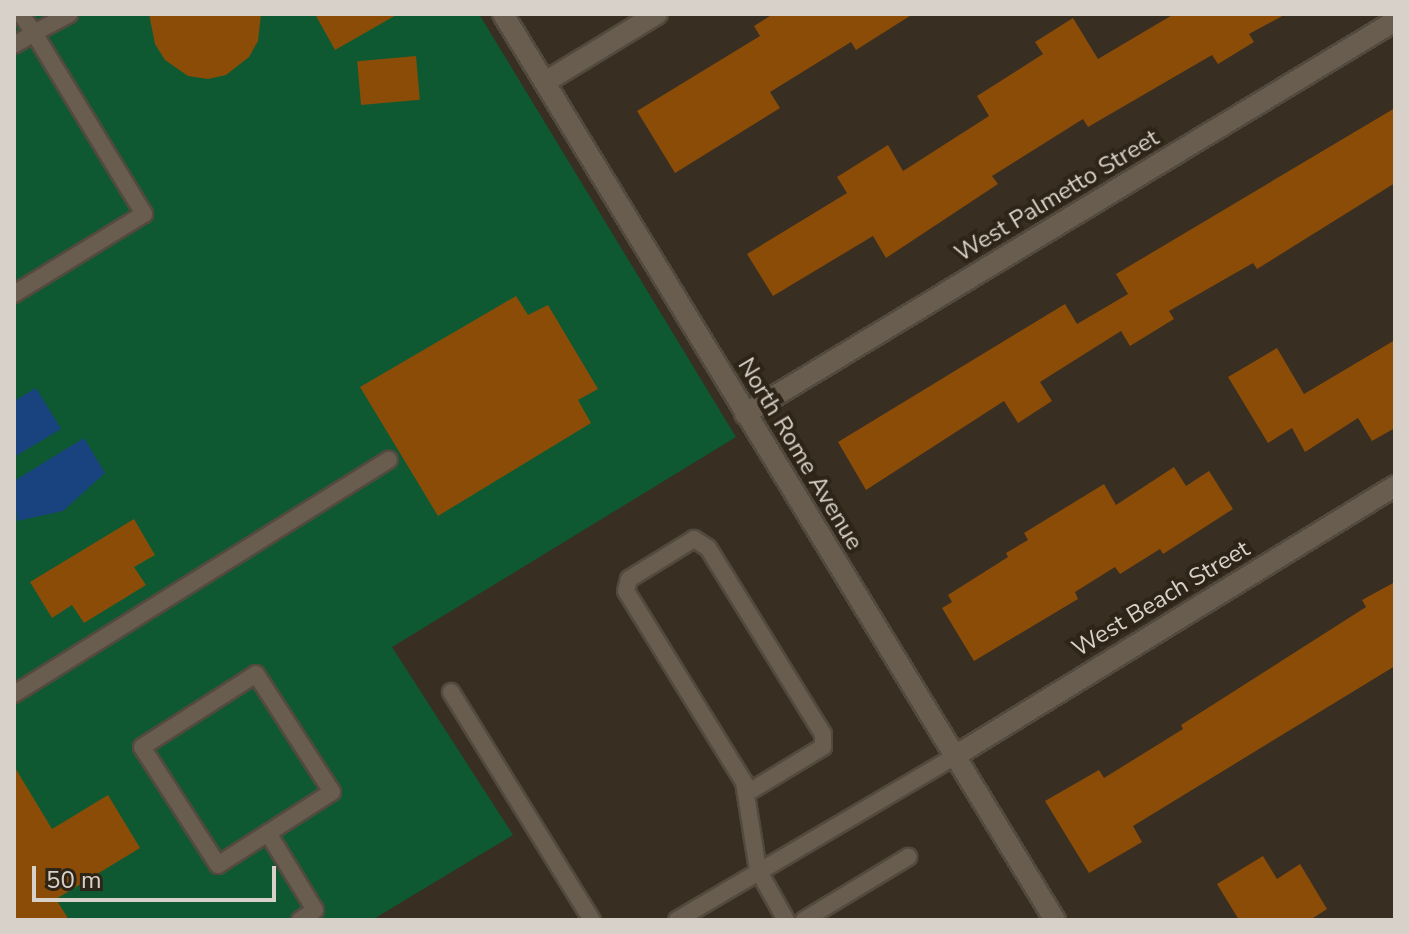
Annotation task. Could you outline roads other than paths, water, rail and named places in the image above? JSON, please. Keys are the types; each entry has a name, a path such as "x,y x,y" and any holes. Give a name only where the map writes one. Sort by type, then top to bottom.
{"street":[{"name":"North Rome Avenue","path":"503,14 1055,920"},
{"path":"545,82 657,14"},
{"name":"West Palmetto Street","path":"745,414 1395,21"},
{"name":"West Beach Street","path":"955,756 1395,486"}],"lane":[{"path":"14,294 144,214 21,14"},
{"path":"14,45 69,14"},
{"path":"14,694 389,460"},
{"path":"747,793 823,747 823,734 708,548 694,539 629,579 626,591 747,793 758,870 786,920"},
{"path":"256,674 332,792 268,833 218,865 142,747 256,674"},
{"path":"451,692 592,920"},
{"path":"677,920 955,756"},
{"path":"268,833 315,910 300,920"},
{"path":"804,920 908,857"}],"water":[{"path":"36,388 61,429 14,457 14,401"},
{"path":"84,438 105,473 63,511 17,521 14,481"}]}
